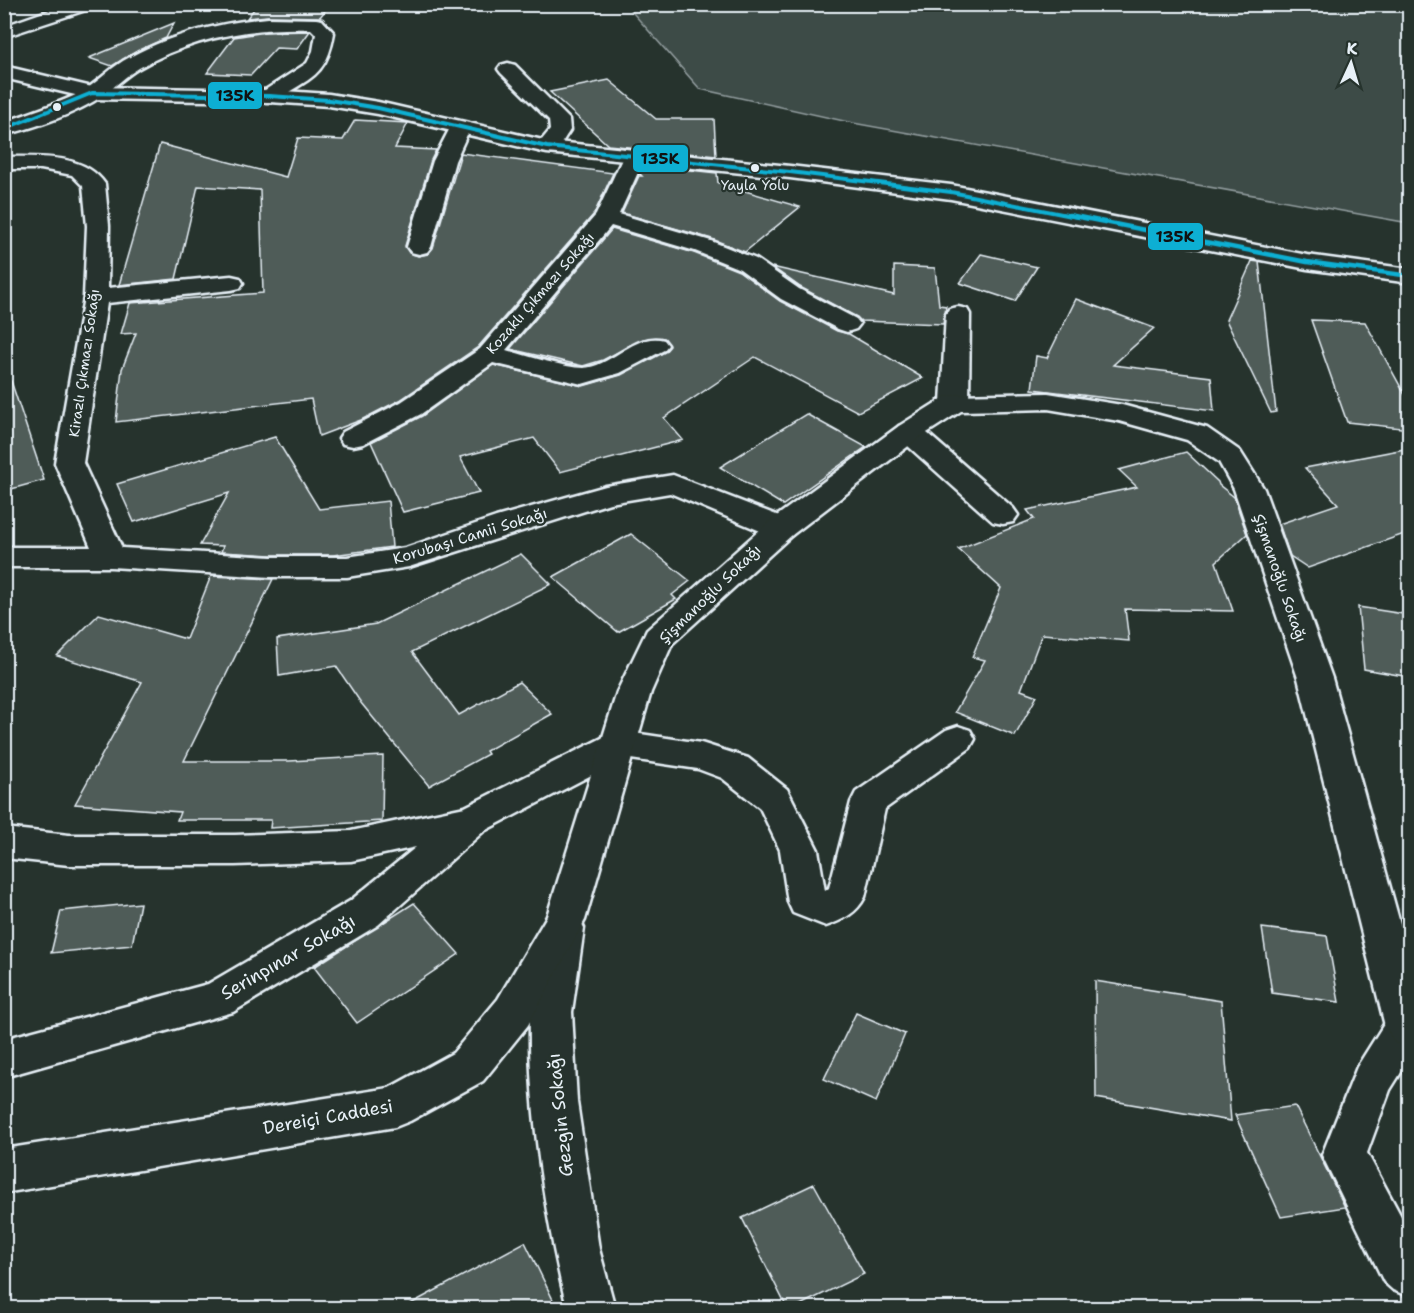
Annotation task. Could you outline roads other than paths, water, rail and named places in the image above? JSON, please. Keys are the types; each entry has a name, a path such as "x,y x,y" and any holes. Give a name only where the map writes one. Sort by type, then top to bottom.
{"street":[{"path":"4,32 86,4"},
{"path":"4,129 92,93 129,66 158,51 205,34 233,27 285,22 316,24 325,33 322,51 315,66 269,96"},
{"path":"508,69 559,118 560,130 547,147"},
{"path":"4,72 92,93 269,96 329,100 378,108 547,147 790,172 951,192 1307,262 1410,276"},
{"path":"419,247 444,161 460,128"},
{"name":"Kozaklı Çıkmazı Sokağı","path":"353,438 411,408 489,354 606,217 634,157"},
{"name":"Kirazlı Çıkmazı Sokağı","path":"4,163 41,163 79,170 94,184 98,226 96,297 69,463 111,557"},
{"path":"606,217 703,246 748,264 790,294 846,324"},
{"path":"96,297 231,283"},
{"path":"956,404 958,314"},
{"path":"489,354 582,376 595,374 627,361 655,345"},
{"name":"Şişmanoğlu Sokağı","path":"565,920 634,692 659,638 781,528 909,432 956,404 1048,401 1122,413 1197,434 1230,457 1249,489 1315,678 1408,1028"},
{"path":"909,432 1003,515"},
{"name":"Korubaşı Camii Sokağı","path":"4,557 111,557 271,567 347,567 409,557 507,524 606,495 673,484 781,528"},
{"path":"4,843 69,850 235,850 351,846 473,820 620,744 701,756 735,768 774,799 799,850 807,902 826,910 846,897 869,802 958,739"},
{"name":"Serinpınar Sokağı","path":"4,1058 218,999 364,913 473,820"},
{"name":"Dereiçi Caddesi","path":"4,1171 395,1107 468,1067 513,1012 565,920"},
{"name":"Gezgin Sokağı","path":"565,920 551,1012 555,1102 576,1249 591,1308"},
{"path":"1408,1028 1372,1080 1344,1155 1401,1265 1410,1273"}],"place":[{"name":"Yayla Yolu","path":"755,168"}]}
